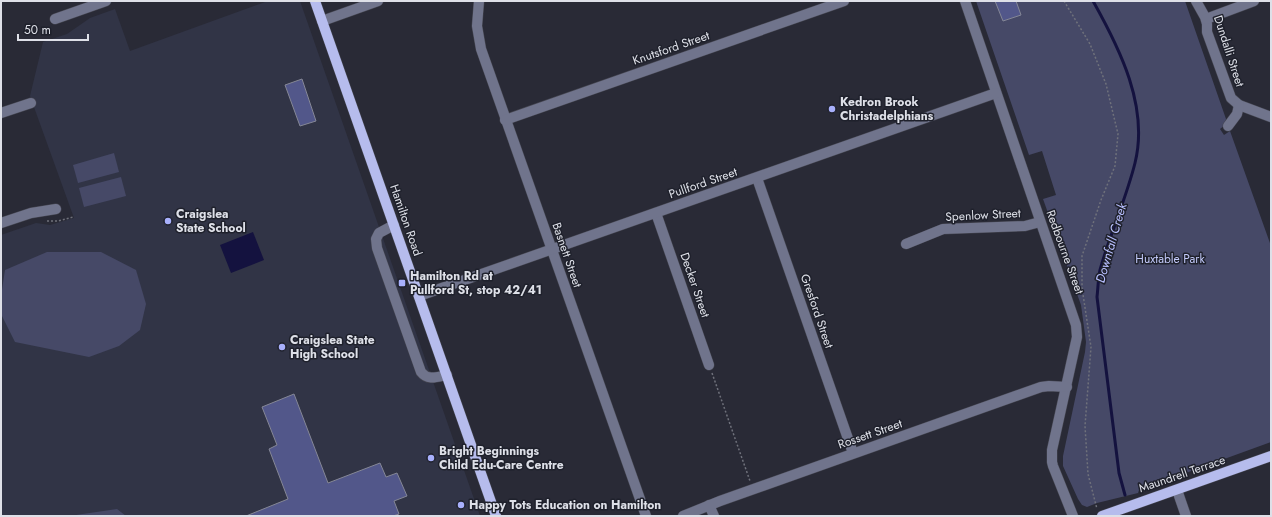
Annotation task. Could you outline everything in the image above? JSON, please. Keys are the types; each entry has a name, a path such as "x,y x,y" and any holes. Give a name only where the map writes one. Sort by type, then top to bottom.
{"main road":[{"name":"Hamilton Road","path":"315,1 496,516"},
{"name":"Maundrell Terrace","path":"1102,516 1271,456"}],"street":[{"path":"55,19 106,1"},
{"path":"322,21 378,1"},
{"name":"Basnett Street","path":"479,1 477,26 478,40 646,516"},
{"name":"Knutsford Street","path":"506,120 844,1"},
{"name":"Redbourne Street","path":"964,1 1076,325 1077,337 1052,450 1052,462 1073,516"},
{"name":"Dundalli Street","path":"1196,1 1206,19 1207,32 1227,89 1233,101 1239,105 1236,114 1228,126"},
{"path":"1206,19 1254,1"},
{"name":"Pullford Street","path":"419,296 996,93"},
{"path":"1,113 31,103"},
{"path":"1239,105 1271,117"},
{"name":"Gresford Street","path":"757,178 854,453"},
{"path":"1,223 31,213 56,209"},
{"name":"Decker Street","path":"656,213 709,365"},
{"name":"Spenlow Street","path":"906,244 943,229 1025,226 1040,222"},
{"path":"394,225 379,233 376,239 377,248 390,286 421,372 427,378 447,375"},
{"name":"Rossett Street","path":"683,516 753,489 1041,387 1067,387"},
{"path":"1177,490 1186,516"},
{"path":"709,505 714,516"}],"path":[{"path":"1064,1 1090,44 1106,84 1118,134 1115,166 1101,200 1082,256 1082,288 1091,347 1085,426 1088,474 1096,507"},
{"path":"709,365 753,489"}],"shaded area":[{"path":"268,1 300,1 480,516 1,516 1,235 36,223 50,225 74,218 30,96 43,42 67,34 90,18 115,9 130,51"},
{"path":"253,232 264,260 231,273 220,245"}],"green space":[{"name":"Huxtable Park","path":"976,1 1185,1 1226,119 1225,125 1220,129 1224,135 1230,131 1271,246 1271,442 1139,490 1138,493 1097,503 1087,507 1082,505 1063,466 1063,456 1085,352 1086,342 1081,305 1043,199 1056,195 1042,151 1029,155"},
{"path":"114,153 119,172 78,183 73,165"},
{"path":"121,177 126,196 84,207 79,188"},
{"path":"47,252 101,252 136,270 146,304 140,330 119,346 89,357 15,342 1,314 1,296 5,270"},
{"path":"117,509 126,516 74,516 76,515"}],"building":[{"path":"995,1 1016,1 1021,15 1003,21"},
{"path":"302,79 316,121 300,126 285,85"},
{"path":"294,394 328,483 380,463 386,477 397,473 407,496 394,501 399,514 393,516 246,516 288,499 269,449 277,445 262,407"}],"waterway":[{"name":"Downfall Creek","path":"1093,1 1122,59 1135,100 1138,121 1138,142 1135,163 1100,270 1097,297 1119,473 1125,495"}],"place":[{"name":"Kedron Brook Christadelphians","path":"832,109"},
{"name":"Craigslea State School","path":"168,221"},
{"name":"Hamilton Rd at Pullford St, stop 42/41","path":"402,283"},
{"name":"Craigslea State High School","path":"282,347"},
{"name":"Bright Beginnings Child Edu-Care Centre","path":"431,458"},
{"name":"Happy Tots Education on Hamilton","path":"461,505"}]}
